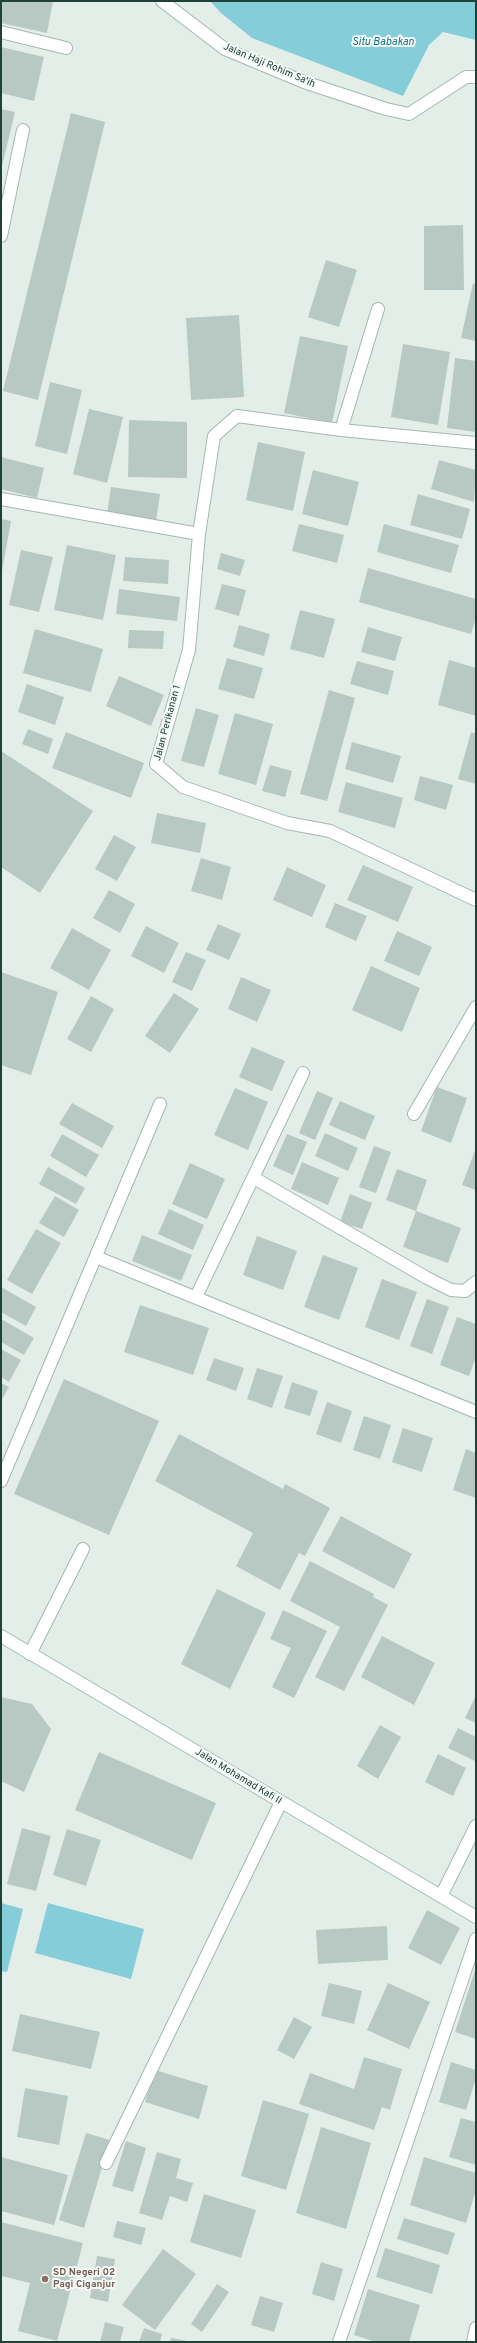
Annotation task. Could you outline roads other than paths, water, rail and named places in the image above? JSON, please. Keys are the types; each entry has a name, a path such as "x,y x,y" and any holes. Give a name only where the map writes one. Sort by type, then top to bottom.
{"street":[{"name":"Jalan Haji Rohim Sa'ih","path":"162,1 225,49 304,82 386,109 409,114 466,77 476,77"},
{"path":"1,32 66,48"},
{"path":"1,236 22,130"},
{"path":"341,430 378,309"},
{"path":"1,499 199,534 214,436 237,416 341,430 476,443"},
{"name":"Jalan Perikanan 1","path":"199,534 189,650 156,764 183,787 286,823 330,831 476,900"},
{"path":"414,1114 476,1007"},
{"path":"196,1297 303,1073"},
{"path":"1,1481 160,1104"},
{"path":"254,1178 427,1278 451,1290 465,1291 476,1282"},
{"path":"96,1257 476,1412"},
{"path":"30,1654 83,1549"},
{"name":"Jalan Mohamad Kafi II","path":"1,1636 476,1917"},
{"path":"106,2163 281,1802"},
{"path":"441,1896 476,1826"},
{"path":"339,2342 476,1940"},
{"path":"473,2342 476,2328"}],"water":[{"name":"Situ Babakan","path":"210,1 476,1 476,40 443,32 429,45 403,96 252,38 221,13"},
{"path":"1,1903 23,1909 7,1972 1,1971"},
{"path":"48,1903 144,1929 131,1979 35,1953"}],"place":[{"name":"SD Negeri 02 Pagi Ciganjur","path":"45,2279"}]}
